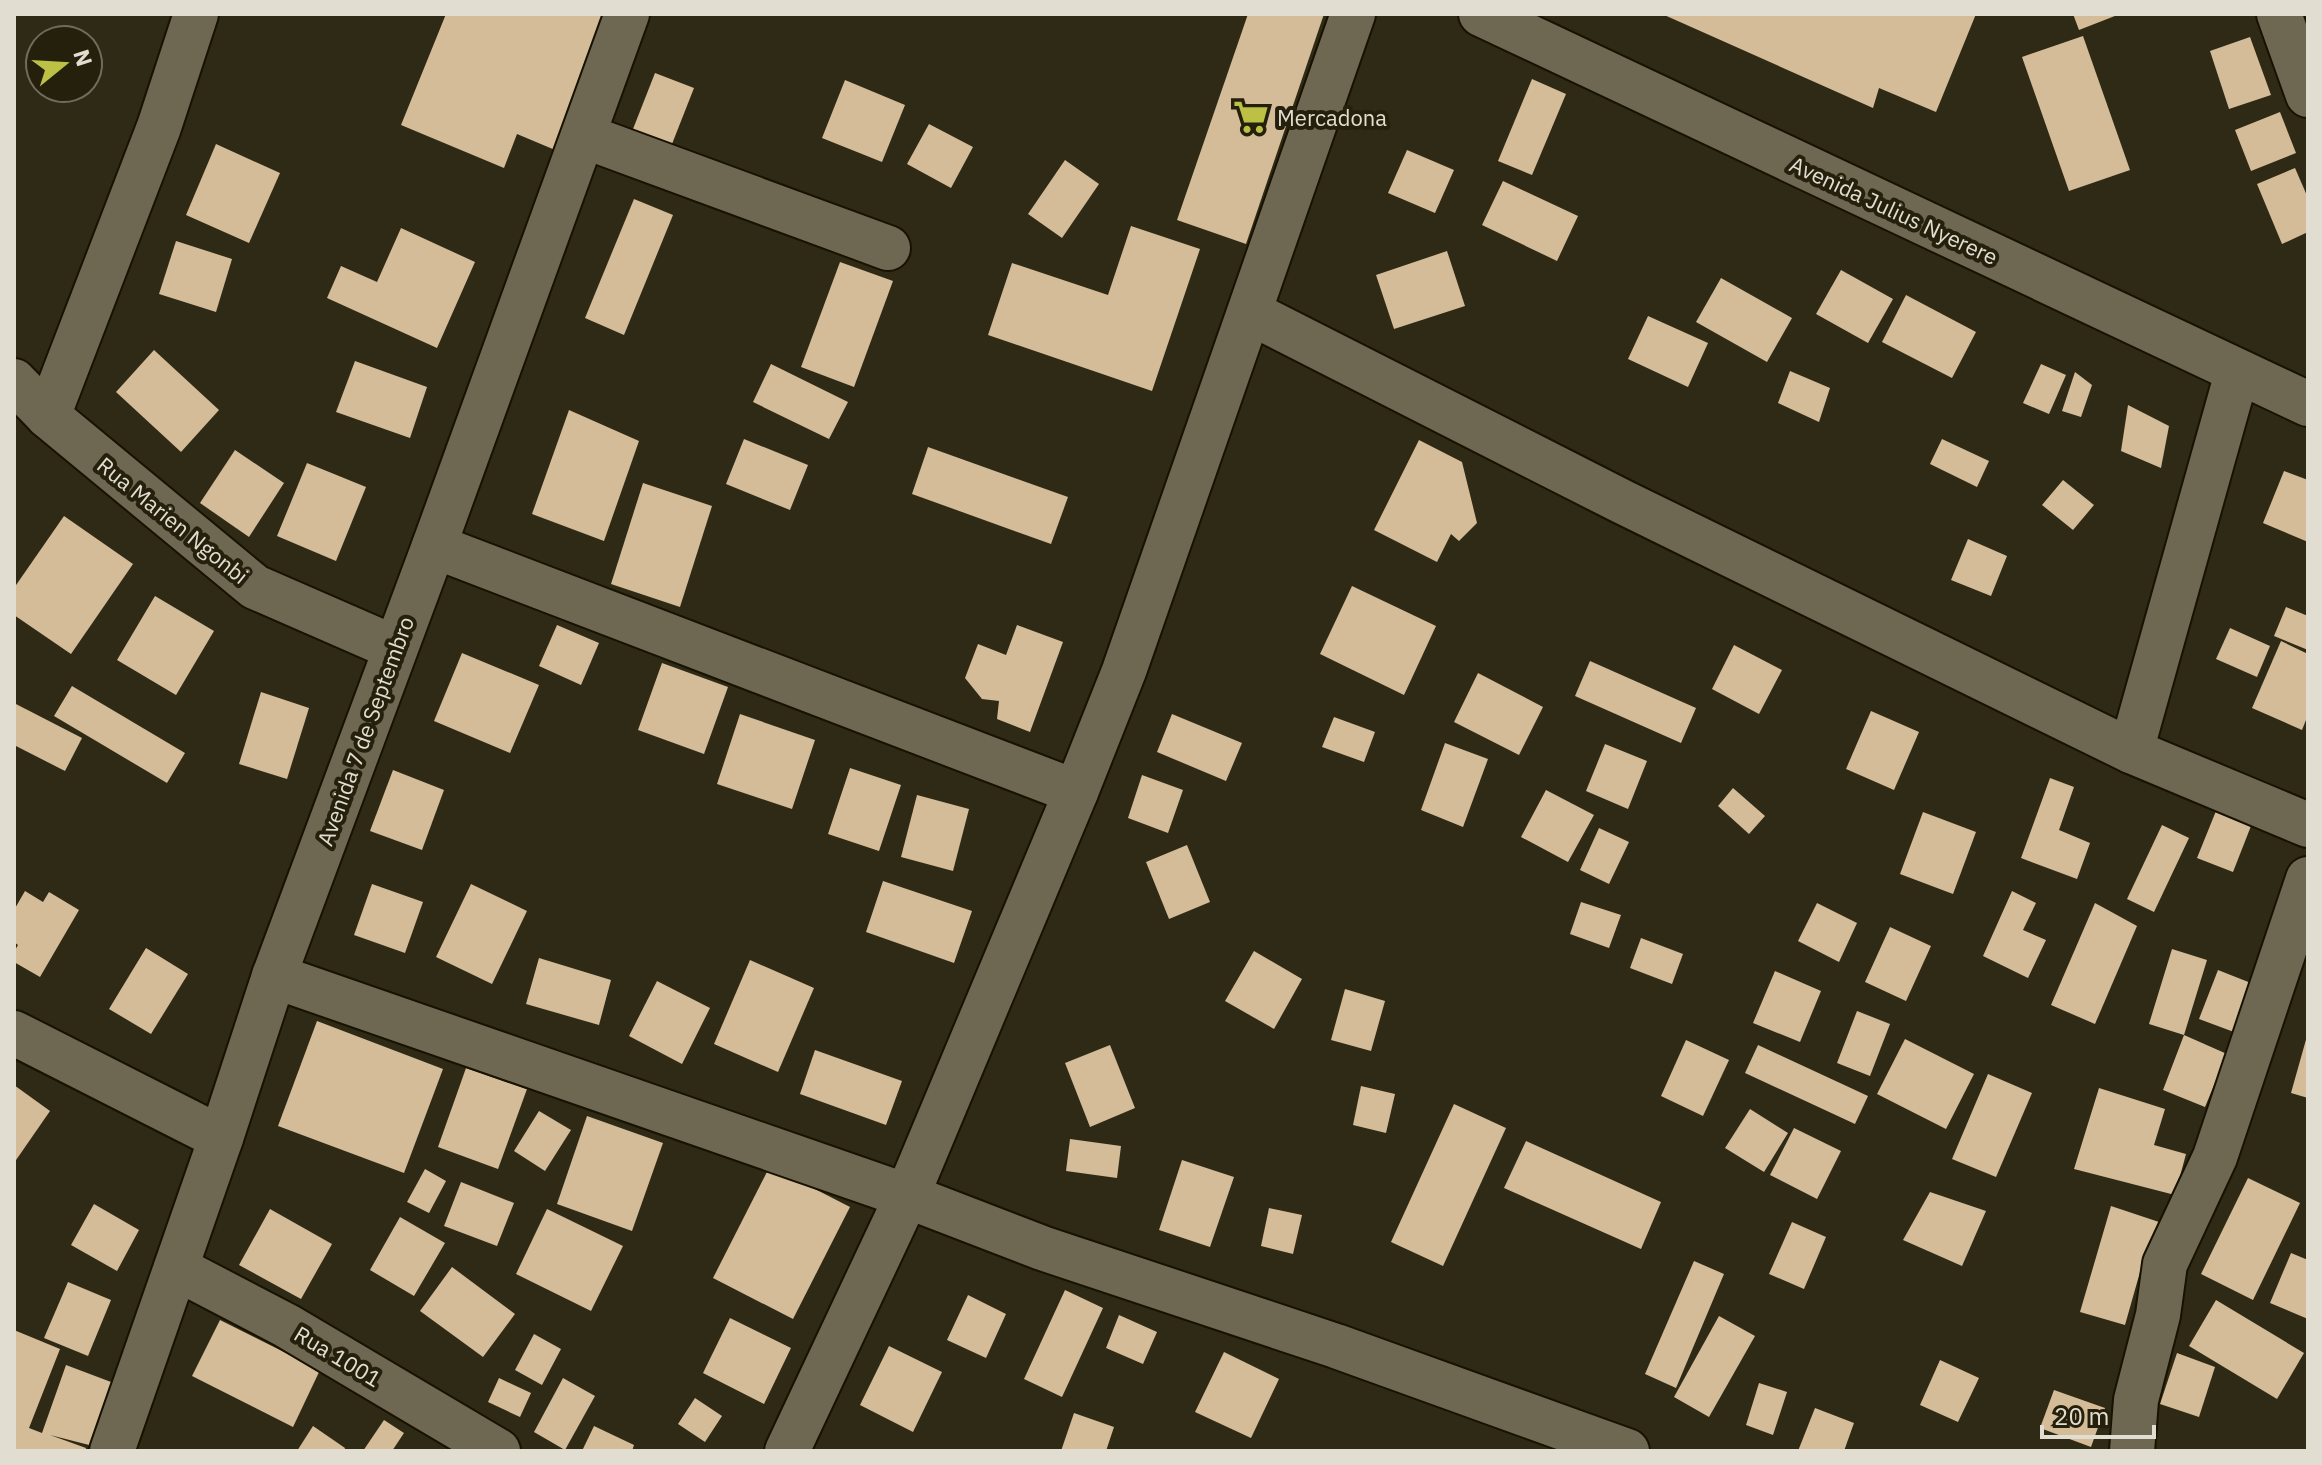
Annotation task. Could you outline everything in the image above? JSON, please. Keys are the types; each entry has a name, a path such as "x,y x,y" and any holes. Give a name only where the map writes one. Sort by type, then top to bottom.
{"street":[{"path":"48,416 159,127 196,14"},
{"name":"Avenida 7 de Septembro","path":"112,1451 274,976 627,14"},
{"path":"787,1451 907,1196 1124,671 1353,14"},
{"name":"Avenida Julius Nyerere","path":"1481,14 2308,404"},
{"path":"2279,14 2308,95"},
{"path":"584,136 888,248"},
{"path":"1251,313 1637,509 2131,751 2308,825"},
{"path":"2131,751 2237,373"},
{"name":"Rua Marien Ngonbi","path":"14,381 48,416 255,587 395,648"},
{"path":"434,546 1076,792"},
{"path":"2132,1451 2136,1400 2158,1315 2165,1264 2215,1157 2308,879"},
{"path":"274,976 907,1196 1042,1248 1336,1346 1580,1443 1627,1451"},
{"path":"14,1033 221,1138"},
{"name":"Rua 1001","path":"176,1268 287,1326 498,1451"}],"building":[{"path":"446,14 625,14 567,155 517,134 504,168 401,125"},
{"name":"Mercadona","path":"1248,14 1324,14 1246,244 1177,220"},
{"path":"1662,14 1976,14 1936,112 1879,88 1873,108"},
{"path":"2073,14 2120,14 2079,30"},
{"path":"2083,36 2130,170 2069,191 2022,57"},
{"path":"2250,37 2271,95 2229,109 2210,51"},
{"path":"655,73 694,88 672,144 633,129"},
{"path":"1532,79 1566,94 1532,175 1498,161"},
{"path":"845,80 905,105 882,162 822,138"},
{"path":"2280,112 2296,153 2251,171 2235,130"},
{"path":"929,124 973,147 951,188 907,164"},
{"path":"216,144 280,173 249,243 186,215"},
{"path":"1407,150 1454,170 1435,213 1388,193"},
{"path":"1065,160 1099,184 1062,238 1028,214"},
{"path":"2295,168 2308,198 2308,232 2282,244 2257,184"},
{"path":"1503,181 1578,216 1557,261 1482,225"},
{"path":"634,199 673,215 624,335 585,318"},
{"path":"1131,226 1200,249 1152,391 988,335 1012,263 1108,295"},
{"path":"401,228 475,262 437,348 327,298 341,266 377,282"},
{"path":"176,241 232,259 216,312 159,294"},
{"path":"1447,251 1465,306 1394,329 1376,275"},
{"path":"840,262 893,281 854,387 801,367"},
{"path":"1841,270 1893,299 1868,343 1816,314"},
{"path":"1721,278 1792,318 1767,362 1696,322"},
{"path":"1906,295 1976,332 1952,378 1882,342"},
{"path":"1648,316 1708,343 1688,387 1628,359"},
{"path":"154,350 219,410 181,452 116,392"},
{"path":"355,361 427,387 410,438 336,412"},
{"path":"771,364 848,402 829,439 753,402"},
{"path":"2041,364 2066,375 2049,414 2023,403"},
{"path":"1790,371 1830,388 1819,422 1778,403"},
{"path":"2075,372 2092,385 2081,417 2062,411"},
{"path":"2128,405 2169,426 2161,468 2121,451"},
{"path":"569,410 639,441 604,541 532,514"},
{"path":"744,439 808,465 790,510 726,484"},
{"path":"1942,439 1989,461 1977,487 1930,464"},
{"path":"1419,440 1462,462 1477,523 1459,541 1451,534 1437,562 1374,530"},
{"path":"928,447 1068,497 1051,544 912,494"},
{"path":"235,450 284,483 249,537 200,503"},
{"path":"307,463 366,487 336,561 277,536"},
{"path":"2284,471 2308,480 2308,542 2263,523"},
{"path":"2063,480 2094,505 2073,530 2042,505"},
{"path":"643,483 712,506 680,607 611,584"},
{"path":"64,516 133,564 71,654 14,615 14,588"},
{"path":"1968,539 2007,556 1991,596 1951,580"},
{"path":"1352,586 1436,626 1404,695 1320,654"},
{"path":"155,596 214,631 176,695 117,660"},
{"path":"2286,607 2308,616 2308,650 2274,636"},
{"path":"557,625 599,643 581,685 539,666"},
{"path":"1017,625 1063,642 1030,732 997,719 999,701 982,699 965,678 978,644 1006,655"},
{"path":"2230,628 2270,646 2257,677 2216,659"},
{"path":"2281,641 2308,654 2308,715 2302,730 2252,708"},
{"path":"1734,645 1782,670 1759,714 1712,689"},
{"path":"462,653 539,685 510,753 434,721"},
{"path":"1590,661 1696,708 1681,743 1575,696"},
{"path":"662,663 728,687 704,754 638,730"},
{"path":"1478,673 1543,707 1519,755 1454,722"},
{"path":"72,686 185,753 167,783 54,716"},
{"path":"261,692 309,708 287,779 239,764"},
{"path":"14,703 82,738 65,771 14,745"},
{"path":"1871,711 1919,732 1894,790 1846,769"},
{"path":"740,714 815,740 792,809 717,784"},
{"path":"1172,714 1242,743 1226,781 1157,752"},
{"path":"1334,717 1375,732 1364,762 1322,747"},
{"path":"1445,743 1488,759 1463,827 1421,810"},
{"path":"1605,744 1647,761 1628,809 1586,791"},
{"path":"850,768 901,785 879,851 828,834"},
{"path":"393,770 444,790 422,850 370,831"},
{"path":"1142,775 1183,790 1168,833 1128,818"},
{"path":"2050,778 2074,787 2059,830 2090,843 2077,879 2021,858"},
{"path":"1733,788 1765,816 1749,834 1718,806"},
{"path":"1546,790 1594,815 1568,862 1521,837"},
{"path":"917,795 969,809 953,871 901,857"},
{"path":"2216,811 2251,826 2233,872 2197,858"},
{"path":"1923,812 1976,832 1953,894 1900,874"},
{"path":"2162,825 2189,838 2154,912 2127,899"},
{"path":"1599,828 1629,842 1609,884 1580,870"},
{"path":"1187,845 1210,902 1169,919 1146,862"},
{"path":"883,881 972,911 954,963 866,932"},
{"path":"372,884 423,902 405,953 354,935"},
{"path":"471,884 527,911 492,984 436,957"},
{"path":"25,891 43,902 49,892 79,910 40,977 14,962 18,945 14,942 14,910"},
{"path":"2012,891 2036,903 2023,930 2046,940 2028,978 1983,956"},
{"path":"1581,902 1621,915 1609,948 1570,934"},
{"path":"1817,903 1857,923 1839,962 1798,941"},
{"path":"2095,903 2137,926 2095,1024 2051,1005"},
{"path":"1890,927 1931,946 1906,1001 1865,982"},
{"path":"1641,938 1683,954 1672,984 1630,968"},
{"path":"146,948 188,974 151,1034 109,1009"},
{"path":"2172,949 2207,960 2184,1035 2149,1024"},
{"path":"1254,951 1302,979 1274,1029 1225,1001"},
{"path":"539,958 611,980 599,1025 526,1004"},
{"path":"750,960 814,988 778,1072 714,1044"},
{"path":"2218,970 2261,987 2242,1035 2199,1019"},
{"path":"1775,971 1821,991 1800,1042 1753,1023"},
{"path":"657,981 710,1008 682,1064 629,1036"},
{"path":"1345,989 1385,1001 1371,1051 1331,1040"},
{"path":"1857,1011 1890,1024 1870,1076 1837,1063"},
{"path":"317,1021 443,1069 404,1173 278,1126"},
{"path":"2184,1035 2227,1054 2205,1107 2163,1090"},
{"path":"2308,1036 2308,1098 2291,1093"},
{"path":"1905,1039 1974,1074 1946,1129 1877,1094"},
{"path":"1686,1040 1729,1060 1703,1116 1661,1096"},
{"path":"1110,1045 1135,1108 1090,1127 1065,1063"},
{"path":"1758,1045 1868,1096 1855,1124 1745,1073"},
{"path":"815,1050 902,1081 886,1125 800,1094"},
{"path":"466,1068 527,1089 498,1169 438,1147"},
{"path":"1988,1074 2032,1093 1996,1177 1952,1159"},
{"path":"14,1085 50,1111 14,1163"},
{"path":"1361,1086 1395,1094 1386,1133 1353,1125"},
{"path":"2099,1088 2165,1109 2154,1145 2186,1154 2175,1195 2074,1169"},
{"path":"1454,1104 1506,1128 1443,1266 1391,1242"},
{"path":"1750,1109 1788,1133 1764,1172 1725,1148"},
{"path":"539,1111 571,1130 545,1171 514,1151"},
{"path":"587,1116 663,1143 632,1231 557,1204"},
{"path":"1794,1128 1841,1151 1817,1199 1770,1175"},
{"path":"1070,1139 1121,1146 1117,1178 1066,1171"},
{"path":"1526,1141 1661,1202 1641,1249 1504,1188"},
{"path":"1182,1160 1234,1177 1210,1247 1159,1230"},
{"path":"770,1166 850,1207 793,1319 713,1278"},
{"path":"425,1169 446,1181 429,1213 407,1202"},
{"path":"2248,1178 2300,1203 2253,1300 2201,1274"},
{"path":"461,1182 514,1203 497,1246 444,1226"},
{"path":"1930,1192 1986,1211 1962,1266 1903,1240"},
{"path":"94,1204 139,1230 117,1271 71,1245"},
{"path":"2111,1206 2162,1223 2145,1274 2140,1272 2125,1325 2080,1312"},
{"path":"1269,1208 1302,1215 1293,1254 1261,1246"},
{"path":"270,1209 332,1244 301,1299 239,1265"},
{"path":"547,1209 623,1246 591,1311 516,1274"},
{"path":"400,1217 445,1243 414,1296 370,1270"},
{"path":"1792,1222 1826,1237 1804,1289 1769,1274"},
{"path":"2291,1253 2308,1260 2308,1319 2270,1303"},
{"path":"1694,1261 1724,1274 1676,1388 1645,1374"},
{"path":"452,1267 515,1314 483,1357 420,1311"},
{"path":"68,1282 111,1300 88,1356 44,1338"},
{"path":"1065,1290 1103,1308 1062,1397 1024,1379"},
{"path":"968,1295 1006,1314 986,1358 947,1340"},
{"path":"2216,1300 2304,1353 2277,1399 2189,1346"},
{"path":"1119,1315 1157,1332 1143,1364 1106,1348"},
{"path":"1719,1316 1755,1336 1709,1417 1674,1397"},
{"path":"730,1318 791,1348 764,1404 703,1373"},
{"path":"220,1320 320,1370 293,1427 192,1376"},
{"path":"14,1330 60,1349 29,1428 42,1433 66,1365 119,1385 97,1447 50,1435 86,1448 85,1451 14,1451"},
{"path":"534,1334 561,1349 542,1385 515,1370"},
{"path":"889,1346 942,1372 913,1432 860,1405"},
{"path":"1224,1352 1279,1379 1251,1438 1195,1412"},
{"path":"2177,1353 2215,1367 2199,1417 2160,1404"},
{"path":"1940,1360 1979,1378 1958,1422 1920,1405"},
{"path":"499,1378 531,1393 520,1417 488,1402"},
{"path":"563,1378 595,1396 565,1450 534,1432"},
{"path":"1759,1383 1787,1392 1773,1435 1746,1425"},
{"path":"2054,1390 2105,1408 2091,1447 2040,1428"},
{"path":"695,1398 722,1416 705,1442 678,1424"},
{"path":"1815,1408 1854,1423 1844,1451 1798,1451"},
{"path":"1074,1413 1114,1427 1106,1451 1061,1451"},
{"path":"384,1420 404,1433 392,1451 363,1451"},
{"path":"313,1426 345,1448 344,1451 297,1451"},
{"path":"594,1426 634,1445 632,1451 582,1451"}],"place":[{"name":"Mercadona","path":"1251,117"}]}
